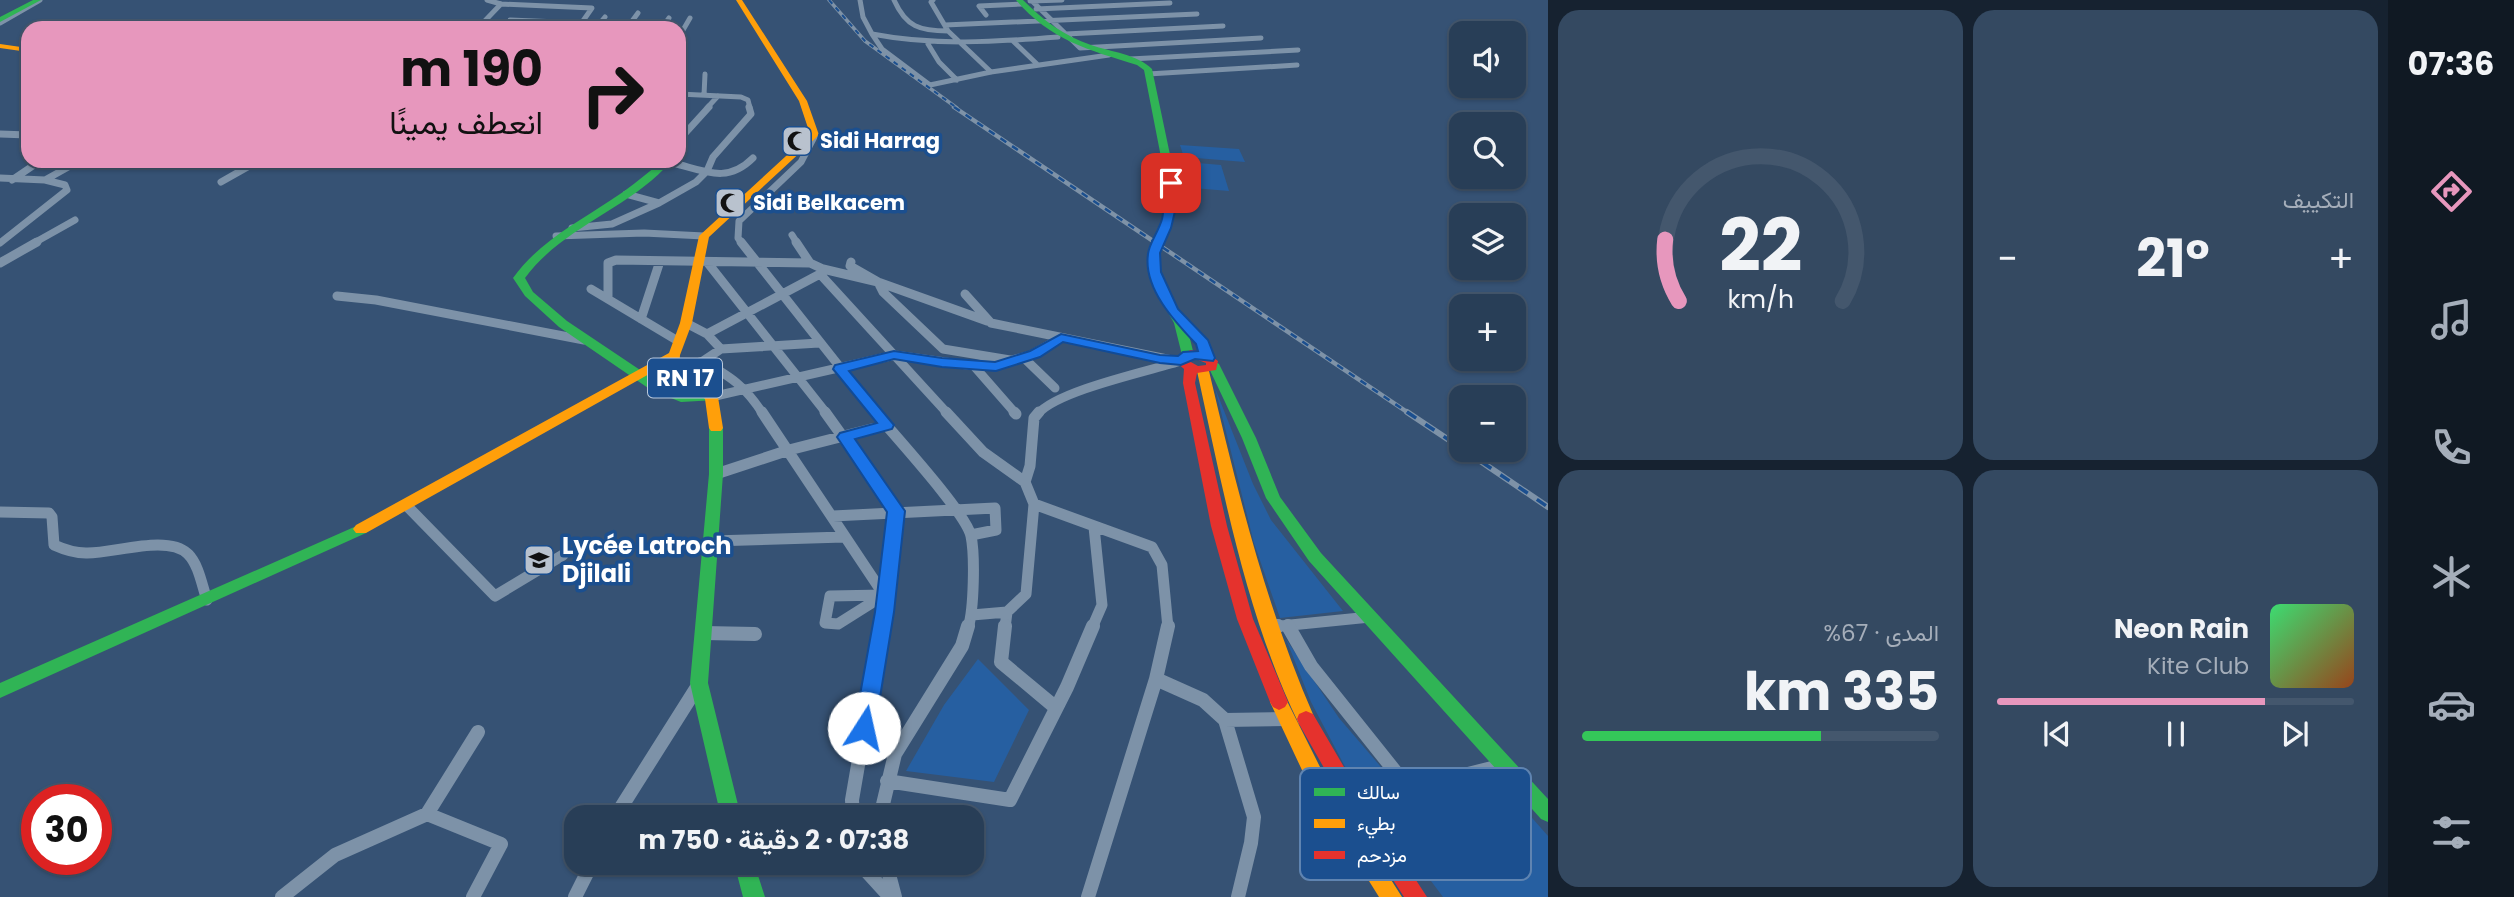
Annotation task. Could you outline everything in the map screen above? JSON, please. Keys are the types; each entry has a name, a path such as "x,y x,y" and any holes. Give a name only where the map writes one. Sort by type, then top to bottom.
{"main road":[{"path":"0,14 28,0"},
{"path":"0,22 39,0"},
{"path":"704,236 815,135 813,123 803,102 739,0"},
{"path":"1039,16 1080,48 1140,63 1148,69 1171,183 1172,203 1154,253 1155,272 1197,363 1249,559 1271,627 1295,692 1335,768"},
{"path":"0,46 21,49"},
{"path":"660,168 626,194 556,236 530,259 519,278 529,294 584,340 656,387 681,398 711,397"},
{"name":"RN 17","path":"704,236 703,261 686,323 676,348 673,370 711,397 717,432 712,541 699,683 728,805"},
{"path":"1172,311 1203,343 1189,383 1219,526 1245,619 1286,719 1311,768"},
{"path":"0,691 322,548 406,505 638,373 676,348"},
{"path":"1197,363 1249,438 1273,498 1315,557 1507,768"},
{"path":"1531,794 1548,813"},
{"path":"748,875 754,897"},
{"path":"1380,880 1391,897"},
{"path":"1405,880 1416,897"}],"street":[{"path":"487,0 501,4 527,3 592,8 583,21"},
{"path":"549,21 566,0"},
{"path":"860,0 863,17 882,49 928,84 1109,55"},
{"path":"894,0 903,20 912,27 946,28 1170,3"},
{"path":"933,0 931,2 946,28 959,44 991,72"},
{"path":"872,34 928,44 1013,41 1039,16 1062,0"},
{"path":"510,20 527,3"},
{"path":"485,21 501,4"},
{"path":"986,15 979,6 1039,16 1223,26"},
{"path":"632,21 638,13"},
{"path":"1039,16 1197,14"},
{"path":"602,21 605,17"},
{"path":"686,25 690,18"},
{"path":"510,20 529,21"},
{"path":"1080,48 1261,38"},
{"path":"1013,41 1038,65"},
{"path":"928,44 939,62 957,80"},
{"path":"1130,60 1298,50"},
{"path":"1157,58 1178,72"},
{"path":"1148,74 1297,65"},
{"path":"704,95 705,74"},
{"path":"571,228 612,224 659,203 696,182 707,171 713,157 751,114 752,108 748,100 741,97 686,94"},
{"path":"686,132 718,96"},
{"path":"0,134 21,135"},
{"path":"815,135 802,162 739,221 738,238 819,343 954,509 971,535 972,615 962,646 895,754 882,805"},
{"path":"686,163 713,157"},
{"path":"686,167 707,171 742,170 753,158"},
{"path":"12,180 30,168"},
{"path":"45,180 66,168"},
{"path":"220,182 245,168"},
{"path":"0,178 45,180 68,188 0,243"},
{"path":"626,194 659,203"},
{"path":"0,263 75,219"},
{"path":"556,236 644,233 704,236"},
{"path":"792,235 810,262 822,272 983,452 1026,482"},
{"path":"608,299 608,263 616,260 810,262"},
{"path":"641,319 660,261"},
{"path":"703,261 845,437 896,511 884,612 852,805"},
{"path":"851,262 850,266 878,282 991,323 1160,359 1197,363"},
{"path":"707,334 822,272 878,282"},
{"path":"878,282 883,292 943,349 1020,360 1055,388"},
{"path":"591,289 641,319 676,348"},
{"path":"965,294 991,323"},
{"path":"337,296 376,300 584,340"},
{"path":"686,323 707,334 721,349"},
{"path":"711,397 748,391 894,355 974,366 996,366 1020,360 1061,338"},
{"path":"673,370 704,360 721,349 774,348 819,343"},
{"path":"704,360 748,391 884,595"},
{"path":"972,615 1007,612 1026,594 1034,504 1026,482 1034,418 1043,407 1074,393 1197,363"},
{"path":"974,366 1016,414"},
{"path":"716,474 789,450 887,425"},
{"path":"1034,504 1152,547 1162,565 1169,622 1156,679 1088,897"},
{"path":"406,505 495,596 563,555"},
{"path":"833,516 995,508 996,530 971,535"},
{"path":"0,512 49,513 52,517 54,545 65,552 81,554 164,545 179,548 189,554 208,600"},
{"path":"887,781 1010,800 1055,707 1068,687 1102,605 1094,527"},
{"path":"712,541 845,537"},
{"path":"1007,612 1001,662 1055,707"},
{"path":"1271,627 1370,617"},
{"path":"1287,625 1311,666 1392,768"},
{"path":"704,633 754,634"},
{"path":"1156,679 1208,702 1218,709 1225,720 1254,817 1251,843 1238,897"},
{"path":"621,805 632,784 666,738 699,683"},
{"path":"1225,720 1286,719"},
{"path":"282,897 335,855 427,814 478,732"},
{"path":"1492,768 1504,765"},
{"path":"427,814 501,844 473,897"},
{"path":"575,897 586,875"},
{"path":"870,875 890,897"},
{"path":"889,875 895,897"}],"shaded area":[{"path":"1180,145 1239,149 1245,162 1184,157"},
{"path":"1186,162 1221,165 1229,191 1193,188"},
{"path":"1215,388 1253,484 1271,520 1343,611 1280,618 1254,543"},
{"path":"1286,639 1339,718 1382,768 1346,768 1311,702"},
{"path":"978,659 1029,710 994,782 906,771 944,705"},
{"path":"1531,817 1548,836 1548,897 1443,897 1430,880 1531,880"}],"railway":[{"path":"829,0 865,41 957,108"},
{"path":"954,107 1410,414"},
{"path":"1410,414 1449,440"},
{"path":"1482,462 1548,507"}],"traffic: fast":[{"path":"0,20 38,0"},
{"path":"1019,0 1033,15 1060,35 1140,63 1148,69 1172,188 1170,211 1156,252 1155,270 1162,291 1180,323 1188,355"},
{"path":"660,168 618,200 550,245 528,265 519,278 529,294 563,324 656,387 681,398 711,397"},
{"path":"1213,364 1249,438 1273,498 1315,557 1507,768"},
{"path":"716,428 716,474 699,683 728,805"},
{"path":"0,691 361,529"},
{"path":"1531,794 1548,813"},
{"path":"748,875 754,897"}],"traffic: slow":[{"path":"716,428 711,397 673,370 674,355 686,323 704,236 815,135 803,101 739,0"},
{"path":"0,46 21,49"},
{"path":"1181,319 1203,343 1208,358"},
{"path":"361,529 674,355"},
{"path":"1203,371 1234,504 1258,591 1288,677 1306,719"},
{"path":"1279,702 1311,768"},
{"path":"1380,880 1391,897"}],"traffic: jam":[{"path":"1190,354 1202,355 1212,361 1212,367 1196,369 1181,361 1190,354"},
{"path":"1191,368 1189,383 1219,526 1245,619 1279,702"},
{"path":"1306,719 1334,768"},
{"path":"1405,880 1416,897"}],"place":[{"name":"Sidi Harrag","path":"797,141"},
{"name":"Sidi Belkacem","path":"730,203"},
{"name":"Lycée Latroch Djilali","path":"539,560"}],"route":[{"path":"864,728 884,612 896,511 845,437 887,425 840,369 894,355 942,363 996,366 1035,354 1061,338 1160,359 1181,360 1196,354 1208,358 1203,343 1172,311 1155,272 1154,253 1172,203 1171,183"}]}
